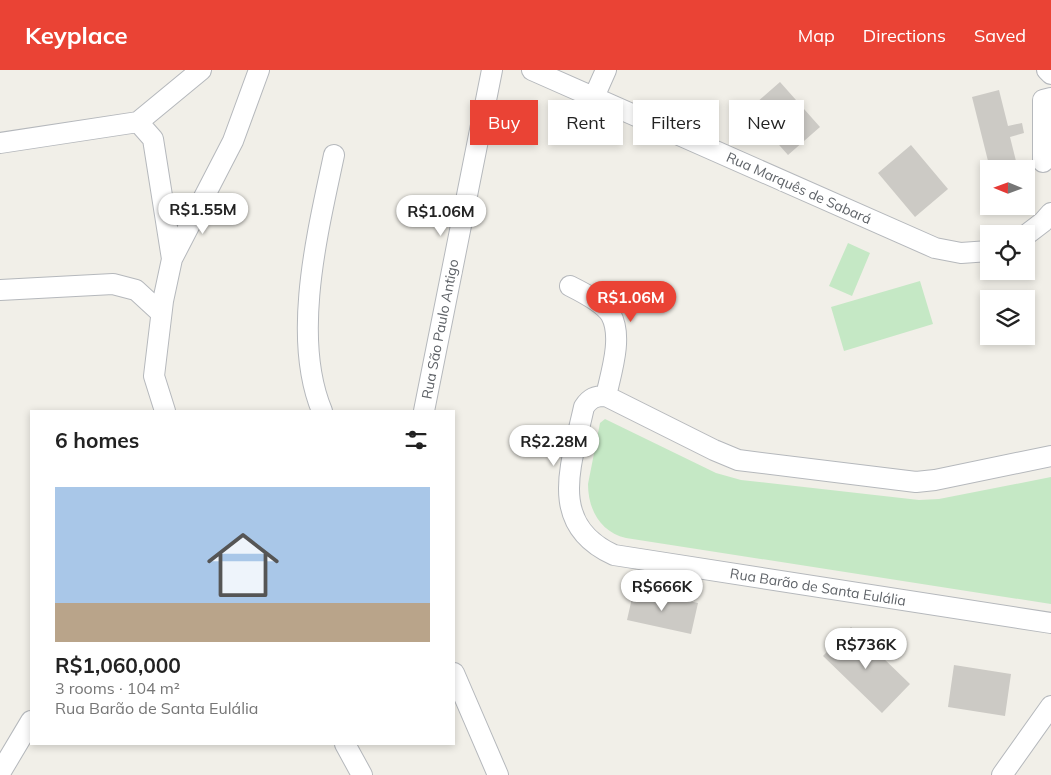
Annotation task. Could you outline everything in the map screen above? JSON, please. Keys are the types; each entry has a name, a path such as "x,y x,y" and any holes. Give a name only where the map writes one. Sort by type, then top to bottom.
{"street":[{"path":"0,143 138,122 201,70"},
{"path":"165,410 154,376 161,313 172,259 233,141 260,70"},
{"name":"Rua São Paulo Antigo","path":"424,410 492,70"},
{"name":"Rua Marquês de Sabará","path":"532,70 935,248 961,253 980,252"},
{"path":"594,97 606,70"},
{"path":"1047,70 1051,74"},
{"path":"1043,162 1043,100 1051,98"},
{"path":"138,122 153,139 172,259"},
{"path":"322,410 311,372 309,294 315,252 334,155"},
{"path":"1035,228 1051,213"},
{"path":"0,290 112,284 136,290 161,313"},
{"path":"570,286 590,296 611,315 617,337 606,396 738,460 916,482 935,480 1051,456"},
{"name":"Rua Barão de Santa Eulália","path":"606,396 590,399 584,407 568,484 569,501 576,520 590,540 603,550 614,555 640,560 1051,623"},
{"path":"455,674 498,775"},
{"path":"1002,775 1051,706"},
{"path":"0,773 30,723"},
{"path":"346,745 362,775"}],"green space":[{"path":"848,243 870,253 852,296 829,286"},
{"path":"920,281 933,324 844,351 831,307"},
{"path":"605,419 716,473 741,480 919,500 939,499 1051,477 1051,604 626,538 617,535 609,531 597,518 590,502 588,484 600,423"}],"building":[{"path":"780,82 796,100 759,100"},
{"path":"999,90 1008,126 1022,123 1024,133 1010,137 1016,160 988,160 972,97"},
{"path":"804,109 820,127 804,141"},
{"path":"779,145 799,145 788,155"},
{"path":"911,145 948,189 915,217 878,173"},
{"path":"634,589 698,603 691,634 627,620"},
{"path":"851,627 910,684 882,713 823,656"},
{"path":"954,665 1011,674 1005,716 948,707"}]}
